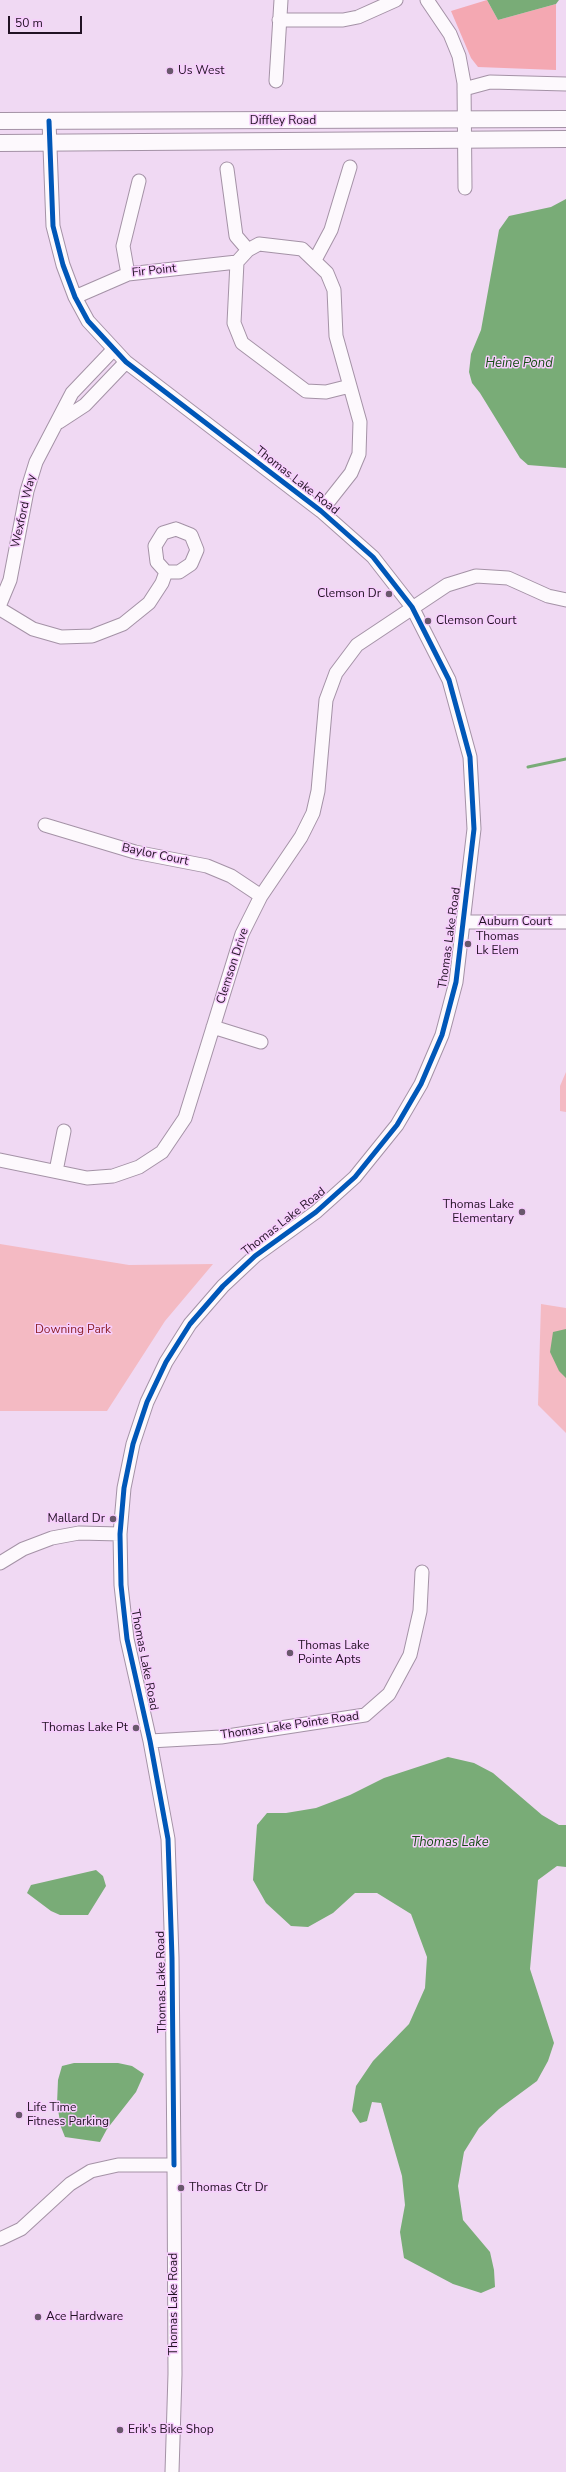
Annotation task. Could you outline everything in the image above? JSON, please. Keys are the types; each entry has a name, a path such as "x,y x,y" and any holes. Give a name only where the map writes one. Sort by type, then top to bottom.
{"main road":[{"name":"Diffley Road","path":"0,143 465,129 566,119"},
{"name":"Diffley Road","path":"0,121 465,129 566,139"}],"street":[{"path":"276,81 281,0"},
{"path":"279,20 343,20 358,17 396,0"},
{"path":"427,0 450,34 459,56 464,89 465,188"},
{"path":"464,89 490,82 566,84"},
{"name":"Thomas Lake Road","path":"49,121 53,226 63,265 75,296 88,321 113,350 126,362 321,511 373,557 412,607 449,680 470,756 474,829 456,982 442,1035 421,1084 396,1125 372,1158 340,1191 316,1212 255,1256 222,1286 190,1324 166,1362 147,1402 133,1444 124,1488 120,1534 121,1585 127,1639 150,1741 168,1839 172,1958 174,2165 175,2374 172,2472"},
{"path":"316,260 331,230 350,167"},
{"path":"227,169 236,236 248,250"},
{"path":"128,274 123,246 138,181"},
{"path":"321,511 351,473 359,454 360,422 350,386 336,336 334,290 327,273 316,260 302,249 260,244 248,250 237,262 234,323 242,342 306,391 326,392 350,386"},
{"name":"Fir Point","path":"75,296 128,274 237,262"},
{"name":"Wexford Way","path":"0,604 10,580 27,491 36,462 59,422 72,393 113,350"},
{"name":"Wexford Way","path":"59,422 85,405 126,362"},
{"path":"0,609 33,628 61,637 92,636 123,624 148,604 162,583 166,572"},
{"path":"412,607 447,584 476,576 508,578 548,596 566,600"},
{"name":"Clemson Drive","path":"0,1160 87,1178 113,1176 139,1168 162,1152 185,1118 242,934 261,896 301,837 313,813 318,791 326,700 336,673 357,646 412,607"},
{"name":"Baylor Court","path":"45,825 135,852 207,866 231,876 261,896"},
{"name":"Auburn Court","path":"464,922 566,922"},
{"path":"213,1027 261,1042"},
{"path":"56,1171 64,1131"},
{"path":"0,1563 22,1549 52,1538 79,1533 120,1534"},
{"name":"Thomas Lake Pointe Road","path":"150,1741 221,1737 365,1716 389,1694 410,1656 420,1611 422,1572"},
{"path":"0,2239 22,2229 70,2184 91,2171 118,2165 174,2165"}],"green space":[{"path":"566,1072 566,1112 560,1111 560,1086"},
{"name":"Downing Park","path":"0,1244 129,1265 213,1264 165,1321 107,1411 0,1411"},
{"path":"541,1304 566,1308 566,1433 538,1405"}],"shaded area":[{"path":"487,0 498,20 556,4 556,70 478,67 471,58 451,11"}],"water":[{"path":"487,0 559,0 556,4 498,20"},
{"name":"Heine Pond","path":"566,199 566,468 528,465 520,458 480,393 472,383 469,372 471,354 481,330 499,230 509,216 551,207"},
{"path":"566,1329 566,1378 559,1371 550,1352 553,1332"},
{"name":"Thomas Lake","path":"448,1757 474,1763 493,1773 542,1815 559,1825 566,1825 566,1867 557,1866 538,1880 530,1969 554,2043 548,2061 537,2081 499,2109 479,2128 464,2152 458,2186 463,2220 490,2252 494,2270 495,2287 481,2293 453,2284 404,2258 400,2232 405,2205 402,2176 381,2103 372,2102 367,2121 360,2123 352,2111 356,2086 373,2061 409,2024 425,1988 427,1957 411,1914 377,1893 355,1893 333,1913 308,1927 291,1926 266,1903 253,1880 257,1825 267,1813 286,1813 316,1808 350,1795 384,1778"},
{"path":"96,1870 103,1876 106,1886 88,1915 60,1915 51,1911 27,1893 31,1885"},
{"path":"74,2063 118,2063 132,2066 144,2074 136,2092 107,2129 100,2142 65,2137 61,2127 57,2104 58,2080 62,2066"}],"waterway":[{"path":"528,767 566,759"}],"cycle path":[{"path":"49,121 53,226 63,265 75,297 88,321 126,362 321,511 373,557 412,607 449,680 470,757 474,829 456,982 442,1035 421,1084 397,1125 355,1177 316,1212 255,1256 223,1286 190,1324 166,1362 147,1402 133,1444 124,1488 120,1534 121,1585 127,1639 150,1741 168,1839 172,1958 174,2165"}],"place":[{"name":"Us West","path":"170,71"},
{"name":"Clemson Dr","path":"389,594"},
{"name":"Clemson Court","path":"428,621"},
{"name":"Thomas Lk Elem","path":"468,944"},
{"name":"Thomas Lake Elementary","path":"522,1212"},
{"name":"Mallard Dr","path":"113,1519"},
{"name":"Thomas Lake Pointe Apts","path":"290,1653"},
{"name":"Thomas Lake Pt","path":"136,1728"},
{"name":"Life Time Fitness Parking","path":"19,2115"},
{"name":"Thomas Ctr Dr","path":"181,2188"},
{"name":"Ace Hardware","path":"38,2317"},
{"name":"Erik's Bike Shop","path":"120,2430"}]}
